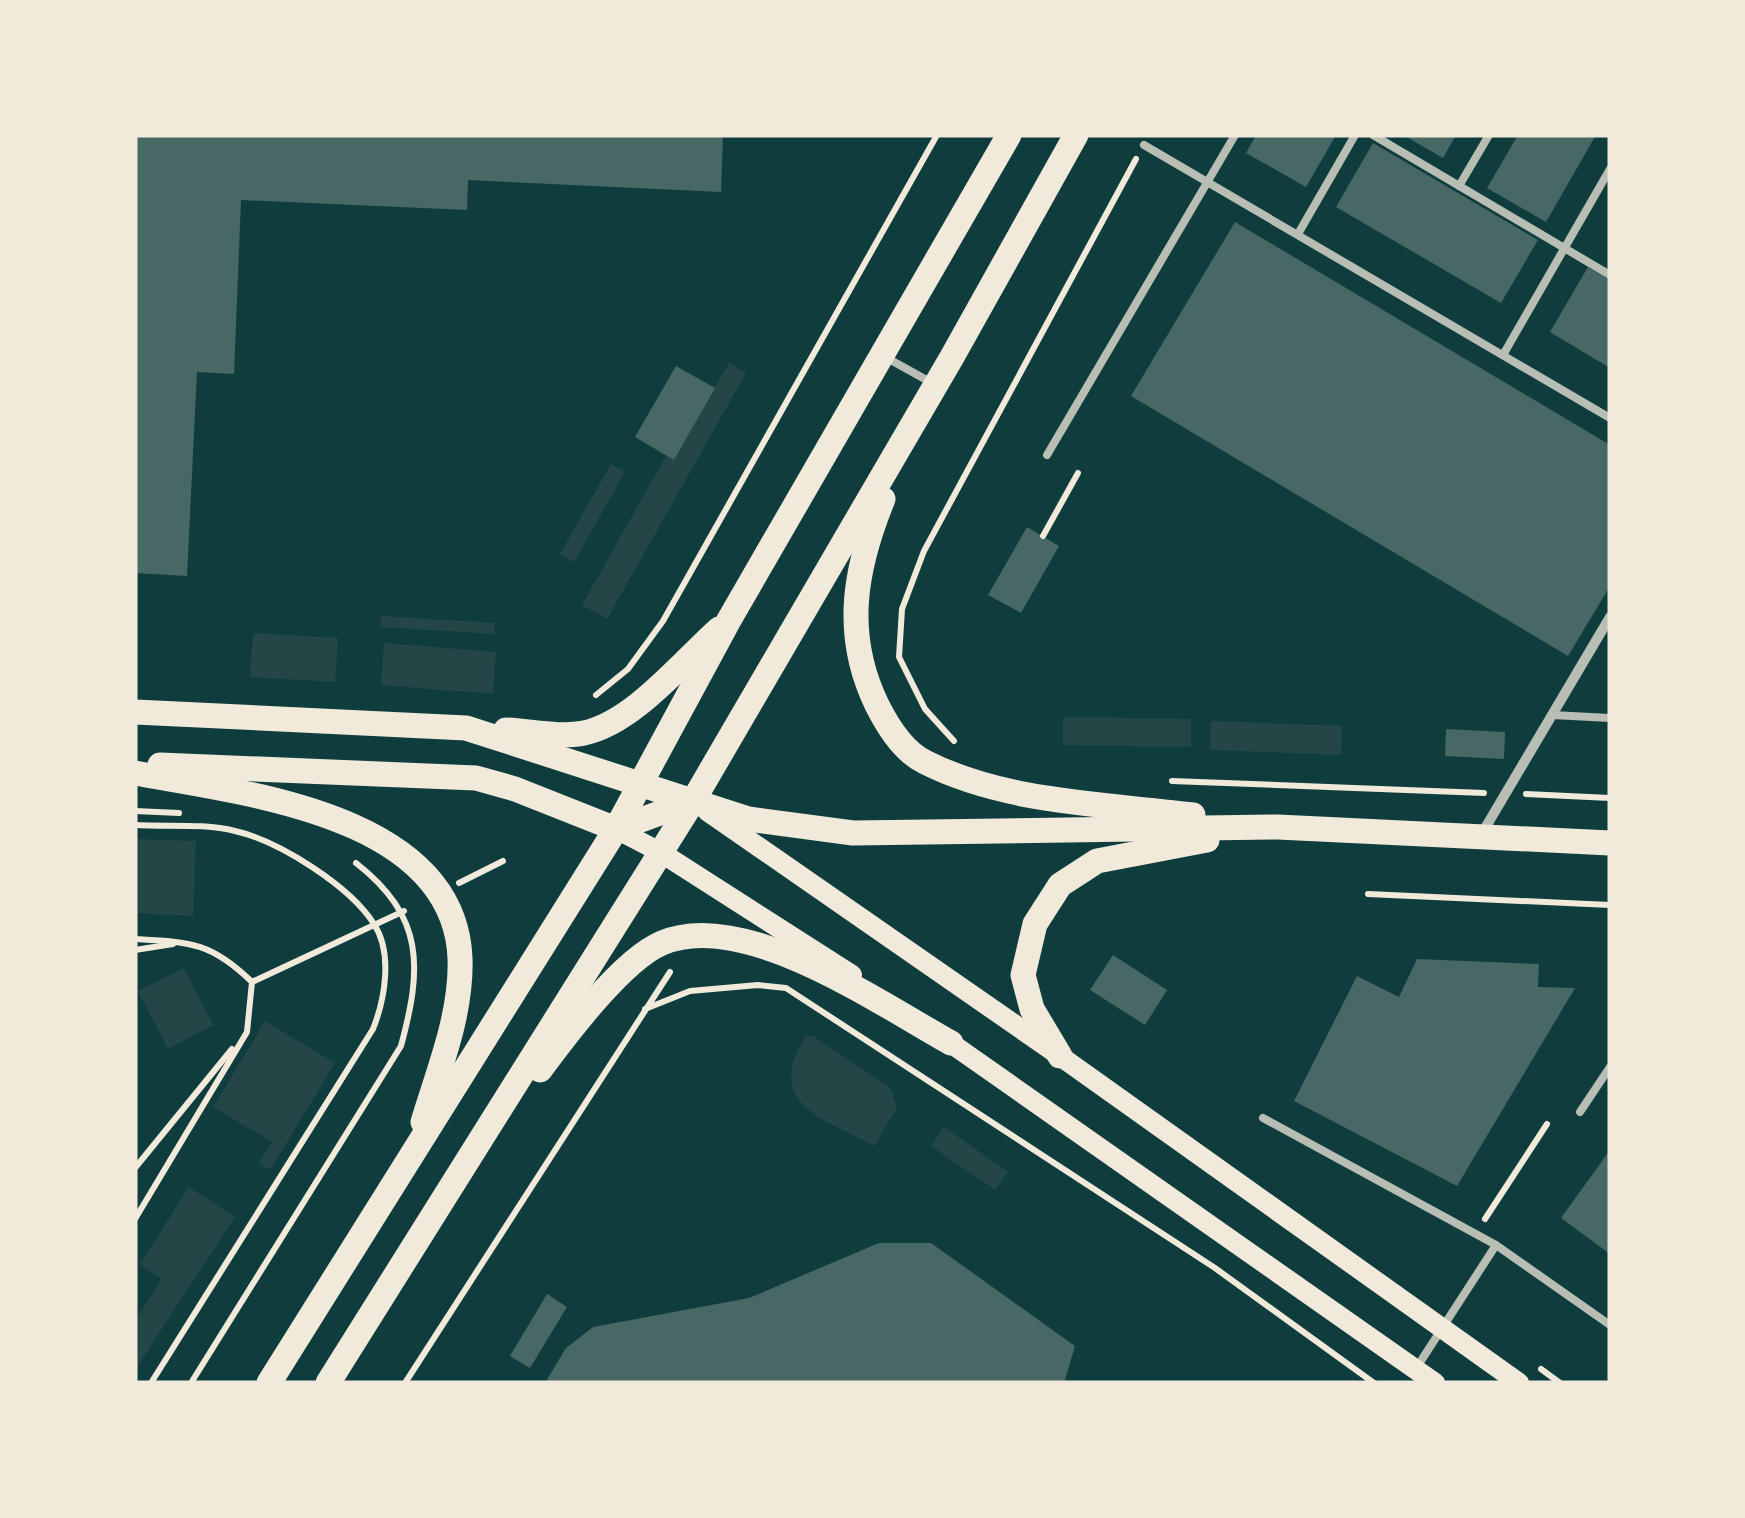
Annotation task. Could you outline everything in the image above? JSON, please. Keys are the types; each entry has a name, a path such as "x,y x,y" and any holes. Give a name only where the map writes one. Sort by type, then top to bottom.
{"main road":[{"path":"270,1383 616,828 729,620 1009,135"},
{"path":"328,1383 693,802 936,386 1076,135"},
{"path":"952,357 890,483 872,527 858,580 854,628 862,675 886,725 920,760 966,780 1023,793 1278,826"},
{"path":"135,712 582,734 612,723 646,697 729,620"},
{"path":"466,728 748,819 853,833 1278,826 1610,843"},
{"path":"135,764 476,778 516,789 616,828 660,852 951,1042 1411,1376 1435,1383"},
{"path":"135,773 324,815 367,832 405,855 425,874 451,914 460,958 454,1022 412,1160"},
{"path":"616,828 693,802"},
{"path":"693,802 1060,1056 1519,1383"},
{"path":"1060,1056 1032,1009 1023,975 1035,924 1060,885 1097,861 1278,826"},
{"path":"450,1190 554,1051 633,962 665,942 709,934 772,947 951,1042"}],"street":[{"path":"1480,836 1610,617"}],"lane":[{"path":"1047,455 1235,135"},
{"path":"1298,234 1356,135"},
{"path":"1373,135 1610,275"},
{"path":"1459,186 1489,135"},
{"path":"1144,144 1610,418"},
{"path":"1503,354 1610,169"},
{"path":"882,355 936,386"},
{"path":"1552,715 1610,718"},
{"path":"1580,1112 1610,1068"},
{"path":"1263,1118 1496,1244 1610,1325"},
{"path":"1411,1376 1496,1244"}],"path":[{"path":"593,697 628,669 663,621 937,135"},
{"path":"956,744 925,709 900,657 902,610 924,551 1144,144"},
{"path":"1042,536 1078,473"},
{"path":"1153,780 1610,798"},
{"path":"135,810 192,813"},
{"path":"135,825 234,830 290,852 324,875 375,925 383,950 385,980 373,1029 151,1383"},
{"path":"192,1383 401,1046 415,994 414,955 402,911 368,873 346,856"},
{"path":"252,982 503,861"},
{"path":"1368,894 1610,904"},
{"path":"405,1383 692,937"},
{"path":"135,939 188,942 226,958 252,982"},
{"path":"135,950 188,942"},
{"path":"135,1219 246,1032 252,982"},
{"path":"646,1009 690,991 758,985 786,988 1214,1268 1374,1383"},
{"path":"135,1168 138,1156 246,1032"},
{"path":"1476,1234 1546,1124"}],"shaded area":[{"path":"729,363 746,373 607,619 582,605 666,456 674,459"},
{"path":"611,464 625,472 574,562 560,554"},
{"path":"381,616 495,623 494,634 380,627"},
{"path":"253,633 338,638 335,682 250,677"},
{"path":"384,643 496,652 493,694 381,685"},
{"path":"1063,717 1191,719 1191,747 1063,745"},
{"path":"1211,721 1342,726 1341,755 1210,750"},
{"path":"135,839 196,841 193,916 135,913"},
{"path":"184,968 213,1025 168,1049 138,991"},
{"path":"265,1021 335,1063 270,1170 259,1163 272,1142 213,1107"},
{"path":"806,1036 813,1036 891,1088 897,1108 874,1146 819,1117 795,1094 791,1078 794,1059"},
{"path":"944,1127 1008,1172 995,1190 931,1146"},
{"path":"189,1187 235,1217 135,1370 135,1320 162,1279 140,1264"}],"building":[{"path":"135,135 723,135 721,192 468,180 467,210 241,200 234,374 197,372 187,576 135,573"},
{"path":"1256,135 1336,135 1306,187 1246,153"},
{"path":"1403,135 1456,135 1443,158"},
{"path":"1518,135 1596,135 1546,222 1487,188"},
{"path":"1373,143 1538,240 1501,303 1336,207"},
{"path":"1235,222 1610,445 1610,586 1568,656 1131,396"},
{"path":"1588,267 1610,280 1610,368 1550,332"},
{"path":"676,366 715,388 674,460 635,437"},
{"path":"1027,527 1059,546 1021,613 988,595"},
{"path":"1446,729 1505,732 1504,759 1445,756"},
{"path":"1113,955 1167,990 1145,1025 1090,990"},
{"path":"1417,959 1539,964 1538,987 1575,988 1457,1186 1294,1101 1357,976 1399,997"},
{"path":"1610,1150 1610,1254 1561,1218"},
{"path":"879,1243 931,1243 1075,1346 1064,1383 545,1383 566,1348 593,1327 749,1298"},
{"path":"547,1294 567,1307 530,1368 510,1356"}]}
